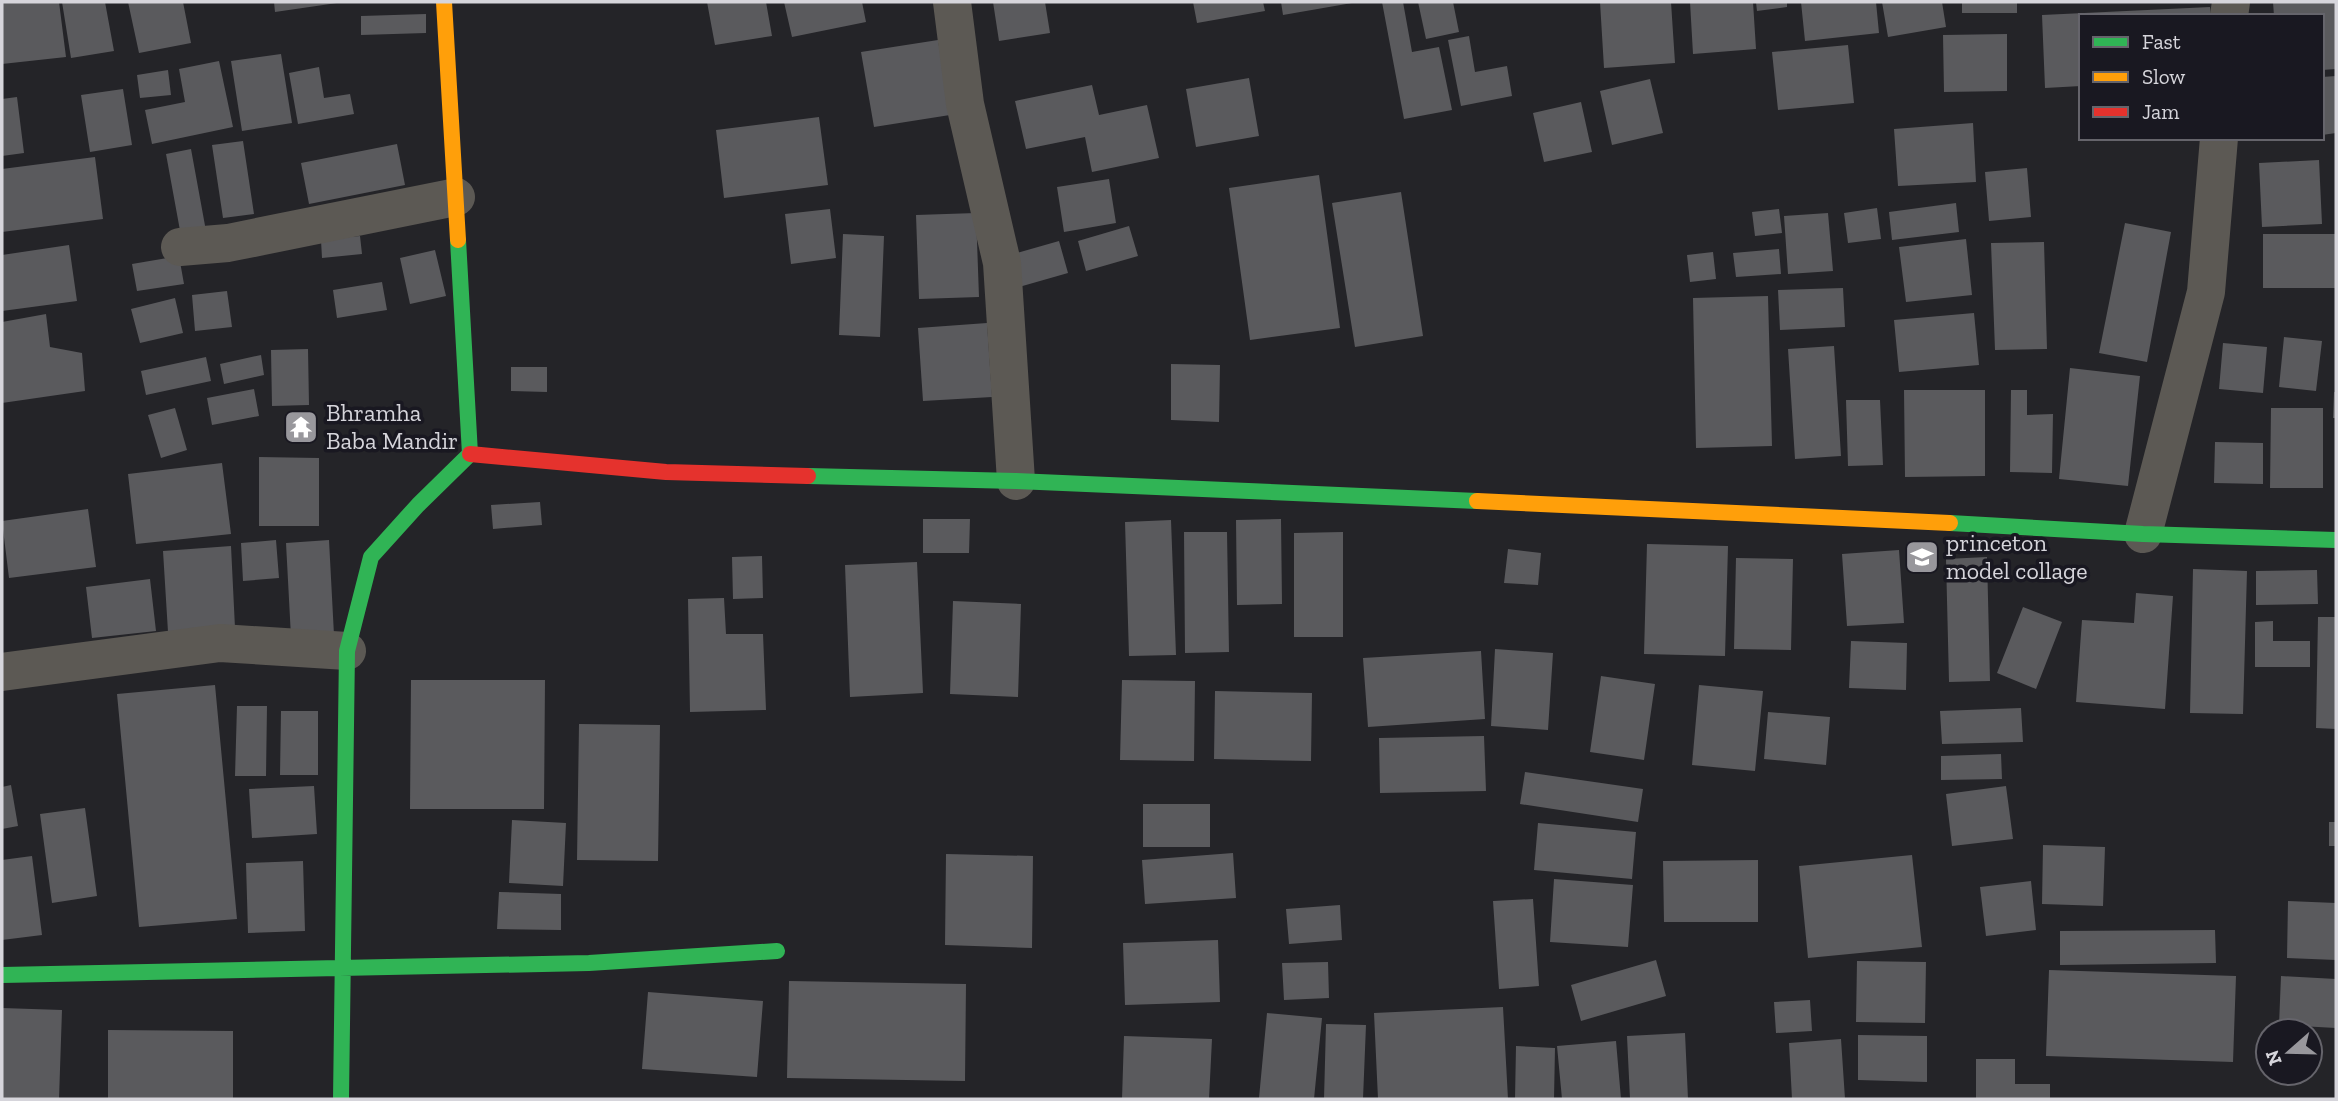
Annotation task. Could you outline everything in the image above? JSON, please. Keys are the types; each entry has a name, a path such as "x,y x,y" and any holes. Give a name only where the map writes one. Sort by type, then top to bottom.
{"street":[{"path":"444,2 471,454"},
{"path":"953,2 965,104 1002,263 1016,481"},
{"path":"2143,534 2206,292 2219,140"},
{"path":"180,247 228,243 456,197"},
{"path":"341,1099 347,650 371,556 418,505 471,454 666,472 1016,481 1907,520 2143,534 2336,540"},
{"path":"2,672 220,643 347,650"},
{"path":"2,975 589,963 777,951"}],"building":[{"path":"2,2 59,2 66,57 2,64"},
{"path":"62,2 105,2 114,51 71,58"},
{"path":"128,2 183,2 191,43 139,53"},
{"path":"274,2 337,2 337,3 275,12"},
{"path":"707,2 766,2 772,36 715,45"},
{"path":"784,2 862,2 866,22 792,37"},
{"path":"993,2 1045,2 1050,33 999,41"},
{"path":"1193,2 1263,2 1265,11 1197,23"},
{"path":"1281,2 1352,2 1352,3 1283,15"},
{"path":"1382,2 1403,2 1412,52 1439,47 1452,110 1404,119"},
{"path":"1418,2 1453,2 1459,32 1426,39"},
{"path":"1600,2 1671,2 1675,63 1604,68"},
{"path":"1690,2 1753,2 1756,49 1693,54"},
{"path":"1756,2 1787,2 1787,7 1757,11"},
{"path":"1801,2 1876,2 1879,33 1805,41"},
{"path":"1882,2 1942,2 1946,27 1888,37"},
{"path":"1962,2 2017,2 2017,13 1962,13"},
{"path":"2273,2 2336,2 2336,69 2324,70 2324,14 2274,14"},
{"path":"2210,7 2211,14 2079,14 2079,86 2045,88 2042,15"},
{"path":"426,14 426,33 361,35 361,16"},
{"path":"2007,34 2007,91 1944,92 1943,35"},
{"path":"1469,36 1475,72 1507,66 1512,96 1461,106 1448,40"},
{"path":"938,40 950,115 874,127 861,52"},
{"path":"1848,45 1854,103 1778,110 1772,52"},
{"path":"281,54 292,123 242,131 231,61"},
{"path":"219,61 233,127 152,144 145,110 185,102 179,69"},
{"path":"319,67 324,98 350,94 354,114 298,124 289,73"},
{"path":"168,70 171,95 140,98 137,75"},
{"path":"2336,76 2336,133 2324,135 2324,77"},
{"path":"1249,78 1259,136 1196,147 1186,89"},
{"path":"1650,79 1663,133 1612,145 1600,91"},
{"path":"1092,85 1099,115 1147,105 1159,158 1092,172 1085,137 1026,149 1015,101"},
{"path":"123,89 132,145 90,152 81,95"},
{"path":"17,97 24,153 2,156 2,99"},
{"path":"1581,102 1592,152 1544,162 1533,113"},
{"path":"819,117 828,185 724,198 716,130"},
{"path":"1973,123 1976,182 1898,186 1894,129"},
{"path":"243,141 254,214 223,218 212,145"},
{"path":"397,144 405,185 309,204 301,163"},
{"path":"191,149 206,231 181,236 166,154"},
{"path":"95,157 103,219 2,232 2,169"},
{"path":"2319,160 2322,224 2262,227 2259,163"},
{"path":"2027,168 2031,217 1989,221 1985,172"},
{"path":"1319,175 1340,328 1250,340 1229,188"},
{"path":"1109,179 1116,223 1064,232 1057,187"},
{"path":"1401,192 1423,336 1355,347 1332,203"},
{"path":"1956,203 1959,232 1892,240 1889,212"},
{"path":"1877,208 1881,239 1848,243 1844,213"},
{"path":"830,209 836,258 791,264 785,214"},
{"path":"1779,209 1782,233 1755,236 1752,212"},
{"path":"976,213 979,297 919,299 916,215"},
{"path":"1828,213 1833,271 1788,274 1784,216"},
{"path":"2125,223 2171,232 2147,362 2099,353"},
{"path":"1129,226 1138,256 1086,271 1078,241"},
{"path":"843,234 884,236 880,337 839,335"},
{"path":"2263,234 2336,234 2336,288 2263,288"},
{"path":"360,236 362,254 322,258 321,240"},
{"path":"1966,239 1972,295 1906,302 1899,247"},
{"path":"1059,241 1068,273 1019,287 1010,255"},
{"path":"2044,242 2047,349 1995,350 1991,243"},
{"path":"69,245 77,301 2,311 2,255"},
{"path":"1779,249 1781,274 1736,277 1733,253"},
{"path":"435,250 446,296 410,304 400,258"},
{"path":"1713,252 1716,279 1690,282 1687,255"},
{"path":"179,256 184,284 137,291 132,264"},
{"path":"382,282 387,310 337,318 333,290"},
{"path":"1843,288 1845,327 1780,330 1778,290"},
{"path":"227,291 232,327 195,331 192,295"},
{"path":"1768,296 1772,446 1696,448 1693,298"},
{"path":"175,298 183,333 140,343 131,309"},
{"path":"1974,313 1979,365 1899,372 1894,320"},
{"path":"46,314 50,347 82,353 85,391 2,403 2,322"},
{"path":"987,323 992,397 923,401 918,328"},
{"path":"2284,337 2322,341 2316,391 2279,387"},
{"path":"2223,343 2267,347 2263,393 2219,389"},
{"path":"1834,346 1841,456 1795,459 1788,349"},
{"path":"308,349 309,405 272,406 271,350"},
{"path":"261,355 264,375 224,384 220,364"},
{"path":"206,357 211,381 146,395 141,371"},
{"path":"1171,364 1220,365 1219,422 1171,420"},
{"path":"511,367 547,367 547,392 511,391"},
{"path":"2070,368 2140,376 2128,486 2059,479"},
{"path":"254,389 259,416 212,425 207,398"},
{"path":"1904,390 1985,390 1985,476 1905,477"},
{"path":"2011,390 2027,390 2027,415 2053,414 2052,473 2010,472"},
{"path":"2336,392 2336,418 2333,418"},
{"path":"1846,400 1880,400 1883,465 1848,466"},
{"path":"175,408 187,450 161,458 148,415"},
{"path":"2271,408 2323,408 2323,488 2270,488"},
{"path":"2215,442 2263,443 2263,484 2214,483"},
{"path":"259,457 319,458 319,526 259,526"},
{"path":"222,463 231,534 136,544 128,474"},
{"path":"540,502 542,525 493,529 491,505"},
{"path":"88,509 96,567 9,578 2,521"},
{"path":"923,519 970,519 969,553 923,553"},
{"path":"1281,519 1282,604 1237,605 1236,520"},
{"path":"1171,520 1176,655 1129,656 1125,522"},
{"path":"1184,532 1227,532 1229,652 1185,653"},
{"path":"1343,532 1343,637 1294,637 1294,533"},
{"path":"276,540 279,578 243,581 241,543"},
{"path":"329,540 334,635 291,637 286,543"},
{"path":"1647,544 1728,546 1725,656 1644,654"},
{"path":"231,546 235,628 168,632 163,551"},
{"path":"1508,549 1541,553 1538,585 1504,583"},
{"path":"1899,550 1904,623 1847,626 1842,554"},
{"path":"762,556 763,598 733,599 732,557"},
{"path":"1987,557 1990,681 1949,682 1946,559"},
{"path":"1736,558 1793,559 1791,650 1734,649"},
{"path":"917,562 923,693 850,697 845,565"},
{"path":"2193,569 2247,571 2243,714 2190,713"},
{"path":"2317,570 2318,604 2256,605 2256,571"},
{"path":"150,579 156,631 92,638 86,587"},
{"path":"2136,593 2173,596 2165,709 2076,702 2082,620 2134,623"},
{"path":"724,598 726,634 763,634 766,710 690,712 688,599"},
{"path":"953,601 1021,604 1018,697 950,694"},
{"path":"2023,607 2062,622 2036,689 1997,673"},
{"path":"2318,617 2336,617 2336,729 2316,728"},
{"path":"2273,621 2273,641 2310,641 2310,667 2255,667 2255,622"},
{"path":"1851,641 1907,643 1906,690 1849,688"},
{"path":"1495,649 1553,653 1548,730 1491,726"},
{"path":"1481,651 1485,719 1368,727 1363,658"},
{"path":"1601,676 1655,684 1644,760 1590,752"},
{"path":"411,680 545,680 544,809 410,809"},
{"path":"1122,680 1195,681 1194,761 1120,760"},
{"path":"215,685 237,919 139,927 117,694"},
{"path":"1699,685 1763,691 1755,771 1692,765"},
{"path":"1215,691 1312,693 1311,761 1214,759"},
{"path":"237,706 267,706 266,776 235,776"},
{"path":"2021,708 2023,742 1942,744 1940,711"},
{"path":"281,711 318,711 318,775 280,775"},
{"path":"1768,712 1830,717 1826,765 1764,759"},
{"path":"579,724 660,725 658,861 577,860"},
{"path":"1484,736 1486,791 1380,793 1379,738"},
{"path":"2001,754 2002,779 1941,780 1941,756"},
{"path":"1525,772 1643,789 1638,822 1520,804"},
{"path":"11,785 18,826 2,829 2,787"},
{"path":"314,786 317,834 252,838 249,789"},
{"path":"2006,786 2013,839 1952,846 1946,794"},
{"path":"1143,804 1210,804 1210,847 1143,847"},
{"path":"85,808 97,896 52,903 40,814"},
{"path":"512,820 566,823 563,886 509,883"},
{"path":"2329,822 2336,822 2336,846 2329,846"},
{"path":"1538,823 1636,832 1632,879 1534,870"},
{"path":"2043,845 2105,847 2103,906 2042,904"},
{"path":"1233,853 1236,898 1145,904 1142,860"},
{"path":"946,854 1033,856 1032,948 945,945"},
{"path":"1912,855 1922,947 1808,958 1799,866"},
{"path":"32,856 42,935 2,940 2,860"},
{"path":"1758,860 1758,922 1664,922 1663,861"},
{"path":"303,861 305,931 248,933 246,863"},
{"path":"1554,879 1633,885 1628,947 1550,942"},
{"path":"2031,881 2036,930 1986,936 1980,887"},
{"path":"499,892 561,894 561,930 497,929"},
{"path":"1533,899 1539,986 1499,989 1493,901"},
{"path":"2288,901 2336,903 2336,960 2287,958"},
{"path":"1340,905 1342,940 1289,944 1286,909"},
{"path":"2215,930 2216,963 2060,965 2060,931"},
{"path":"1218,940 1220,1002 1125,1005 1123,943"},
{"path":"1656,960 1666,996 1581,1021 1571,985"},
{"path":"1857,961 1926,962 1925,1023 1856,1022"},
{"path":"1328,962 1329,998 1284,1000 1282,963"},
{"path":"2049,970 2236,976 2233,1062 2046,1056"},
{"path":"2281,976 2336,979 2336,1028 2324,1027 2324,1017 2279,1017"},
{"path":"789,981 966,984 965,1081 787,1078"},
{"path":"648,992 763,1001 757,1077 642,1069"},
{"path":"1810,1000 1812,1031 1776,1033 1774,1002"},
{"path":"1503,1007 1508,1099 1378,1099 1374,1013"},
{"path":"2,1008 62,1010 59,1099 2,1099"},
{"path":"1267,1013 1322,1018 1314,1099 1259,1098"},
{"path":"1326,1024 1366,1025 1363,1099 1324,1099"},
{"path":"108,1030 233,1031 233,1099 108,1099"},
{"path":"1685,1033 1688,1099 1630,1099 1627,1036"},
{"path":"1858,1035 1927,1036 1927,1082 1858,1080"},
{"path":"1124,1036 1212,1039 1209,1099 1122,1099"},
{"path":"1841,1039 1845,1099 1792,1099 1789,1043"},
{"path":"1616,1041 1621,1099 1562,1099 1557,1046"},
{"path":"1516,1046 1555,1048 1554,1099 1515,1099"},
{"path":"1976,1059 2015,1059 2015,1084 2050,1084 2050,1099 1976,1099"}],"traffic: fast":[{"path":"341,1099 347,651 371,557 418,505 470,454 458,240"},
{"path":"808,476 1016,481 1477,501"},
{"path":"1950,523 2143,534 2336,540"},
{"path":"2,975 589,963 777,951"}],"traffic: slow":[{"path":"444,2 458,240"},
{"path":"1477,501 1950,523"}],"traffic: jam":[{"path":"470,454 666,472 808,476"}],"place":[{"name":"Bhramha Baba Mandir","path":"301,427"},
{"name":"princeton model collage","path":"1922,557"}]}
